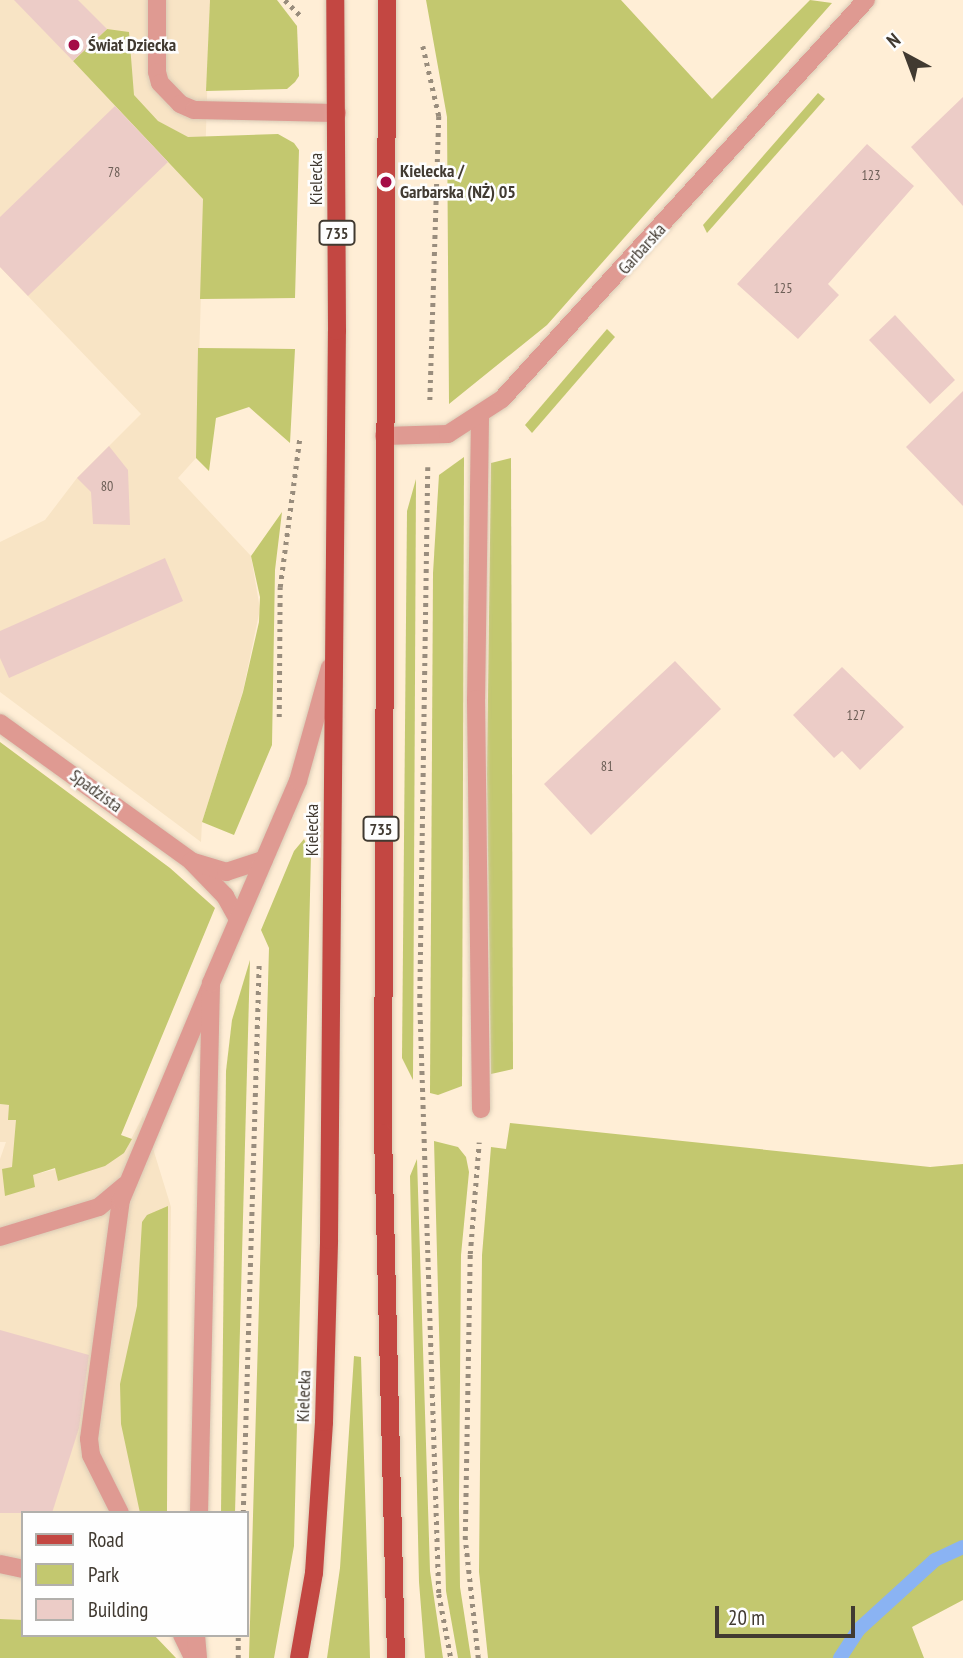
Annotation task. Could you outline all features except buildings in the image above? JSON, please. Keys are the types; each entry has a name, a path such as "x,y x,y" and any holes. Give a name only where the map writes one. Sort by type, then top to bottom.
{"main road":[{"name":"Kielecka","path":"299,1658 314,1573 324,1422 335,642 335,0"},
{"name":"735","path":"387,0 383,1133 396,1658"}],"street":[{"path":"157,0 157,72 160,83 180,104 194,110 337,113"},
{"name":"Garbarska","path":"384,436 429,437 447,434 480,417 523,379 866,0"},
{"path":"480,417 476,712 481,1110"},
{"path":"119,1511 91,1455 89,1439 121,1200 313,739 335,642"},
{"name":"Spadzista","path":"0,723 191,861 225,896 238,919"},
{"name":"Spadzista","path":"191,861 226,872 264,860"},
{"path":"199,1511 211,984"},
{"path":"0,1237 99,1207 128,1182"},
{"path":"0,1564 21,1569"},
{"path":"183,1637 195,1658"},
{"path":"195,1658 196,1637"}],"path":[{"path":"285,0 307,25"},
{"path":"421,40 439,116 429,437 420,1003 439,1594 452,1658"},
{"path":"279,726 281,572 302,422"},
{"path":"228,941 259,957 243,1511"},
{"path":"478,1658 465,1539 470,1254 481,1110"},
{"path":"237,1658 239,1637"}],"shaded area":[{"path":"0,0 210,0 196,458 178,478 251,556 260,609 243,691 202,822 201,842 0,692 0,542 45,520 77,478 141,414 0,267"},
{"path":"0,1104 9,1105 16,1119 32,1175 124,1153 143,1116 171,1207 167,1511 21,1511 21,1620 0,1619 0,1159 6,1142 0,1142"}],"green space":[{"path":"210,0 277,0 297,26 299,76 295,82 287,89 206,91"},
{"path":"426,0 621,0 712,99 810,0 832,3 547,325 449,404 447,117"},
{"path":"107,29 129,32 134,95 158,121 188,137 278,134 294,143 299,150 295,298 200,299 203,199 73,61"},
{"path":"818,93 825,99 707,233 703,225"},
{"path":"607,329 615,337 532,433 525,425"},
{"path":"198,348 295,349 290,443 249,407 216,418 209,471 196,458"},
{"path":"464,457 462,1086 438,1095 430,1093 433,573 439,475"},
{"path":"511,458 513,1069 491,1074 487,774 491,463"},
{"path":"416,479 413,1080 402,1058 407,511"},
{"path":"282,512 275,570 272,745 234,835 202,822 243,692 259,622 260,597 251,556"},
{"path":"0,742 170,868 215,908 121,1135 132,1139 124,1153 105,1166 58,1181 55,1168 33,1175 35,1187 5,1196 2,1169 12,1167 16,1120 8,1120 9,1105 0,1104"},
{"path":"304,839 311,854 294,1546 274,1658 249,1658 269,948 261,930 294,851"},
{"path":"250,960 235,1511 221,1511 226,1071 232,1020"},
{"path":"510,1123 930,1167 963,1164 963,1600 912,1627 924,1658 488,1658 479,1572 482,1255 491,1147 506,1149"},
{"path":"434,1141 458,1147 466,1157 469,1172 461,1255 459,1506 460,1587 471,1658 458,1658 446,1591"},
{"path":"417,1159 430,1571 443,1658 425,1658 419,1582 410,1176"},
{"path":"168,1206 167,1511 140,1511 121,1424 120,1384 137,1306 142,1222 147,1215"},
{"path":"354,1356 361,1357 370,1658 327,1658 340,1568"},
{"path":"0,1619 21,1620 21,1637 156,1637 176,1658 0,1658"}],"waterway":[{"path":"840,1658 858,1630 935,1560 963,1547"}],"place":[{"name":"Świat Dziecka","path":"74,45"},
{"name":"Kielecka / Garbarska (NŻ) 05","path":"386,182"}]}
